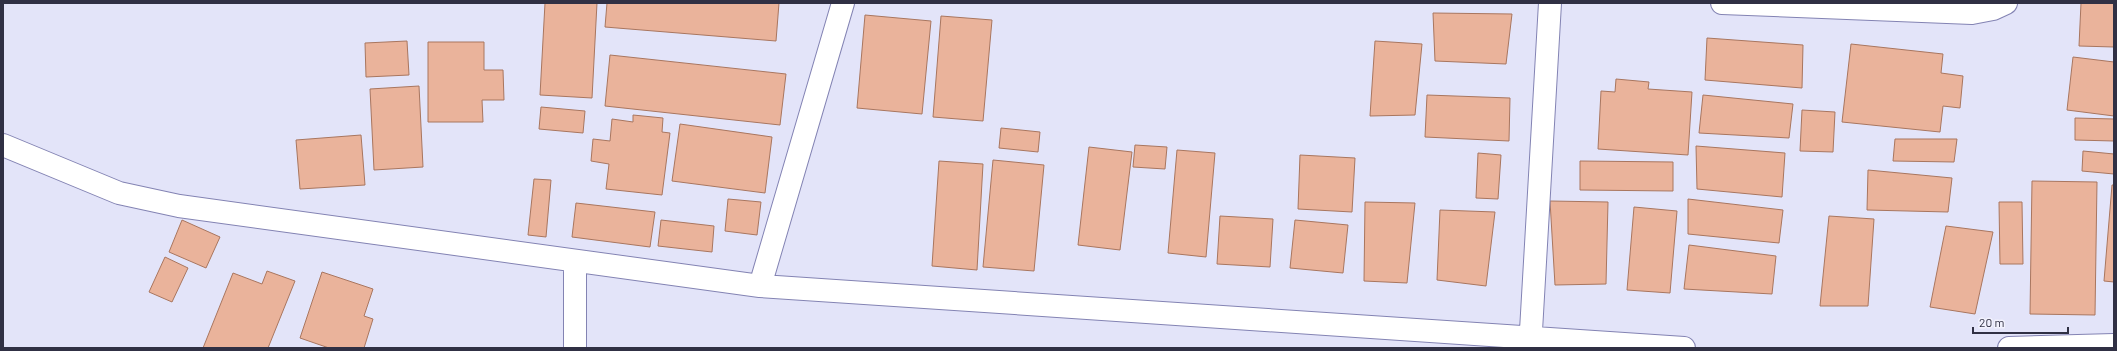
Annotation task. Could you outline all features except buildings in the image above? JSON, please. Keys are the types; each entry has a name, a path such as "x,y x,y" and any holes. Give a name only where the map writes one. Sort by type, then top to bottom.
{"street":[{"path":"760,286 843,3"},
{"path":"1530,343 1550,3"},
{"path":"1722,3 1972,13 1993,9 2006,3"},
{"path":"3,145 120,193 179,206 760,286 1530,343 1684,348"},
{"path":"575,261 575,348"},
{"path":"2009,348 2114,345"}]}
